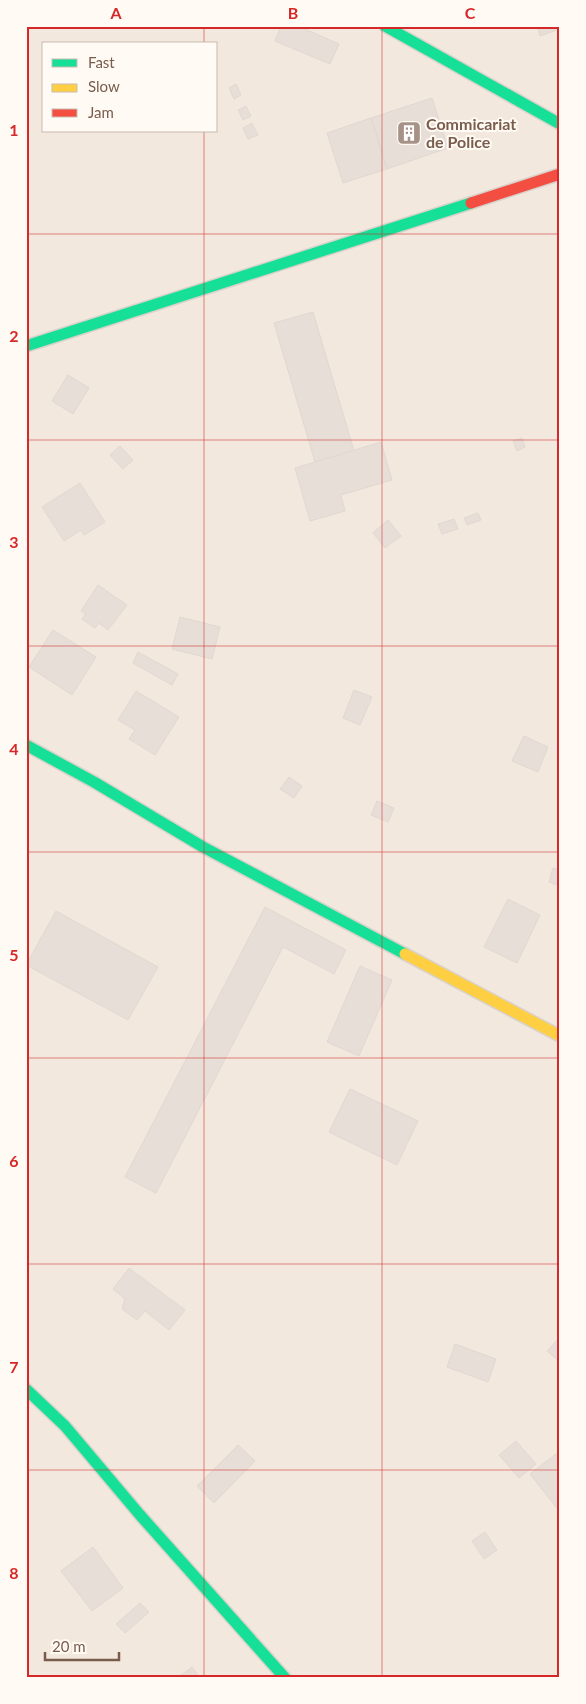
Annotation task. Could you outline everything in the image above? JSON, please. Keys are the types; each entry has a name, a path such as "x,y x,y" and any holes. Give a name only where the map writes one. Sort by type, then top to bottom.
{"street":[{"path":"385,26 560,124"},
{"path":"26,346 560,174"},
{"path":"26,745 94,782 202,847 560,1036"},
{"path":"26,1389 65,1426 140,1515 285,1678"}],"shaded area":[{"path":"26,26 560,26 560,1678 26,1678"}],"building":[{"path":"281,26 298,26 339,44 330,64 275,41"},
{"path":"537,26 560,26 560,29 540,36"},
{"path":"236,84 241,95 234,99 229,88"},
{"name":"Commicariat de Police","path":"432,98 448,148 387,169 371,118"},
{"path":"246,106 251,116 243,120 238,110"},
{"path":"371,118 387,169 343,183 327,133"},
{"path":"252,123 258,135 248,139 243,128"},
{"path":"313,312 354,451 315,462 274,323"},
{"path":"68,375 89,388 73,414 52,401"},
{"path":"522,438 525,447 517,451 513,441"},
{"path":"381,442 392,480 341,495 345,511 310,521 295,468"},
{"path":"120,446 133,460 123,469 110,455"},
{"path":"80,483 105,522 84,535 81,530 64,541 42,507"},
{"path":"478,513 481,520 467,525 464,518"},
{"path":"454,519 458,529 442,534 438,524"},
{"path":"388,520 401,536 385,548 373,533"},
{"path":"98,585 127,605 108,630 99,623 95,628 82,619 86,614 81,611"},
{"path":"180,617 220,627 212,659 172,649"},
{"path":"53,630 96,657 72,695 29,667"},
{"path":"138,652 178,674 172,685 133,663"},
{"path":"354,690 372,697 360,725 343,718"},
{"path":"136,691 179,717 155,755 129,739 135,730 118,720"},
{"path":"524,736 548,747 538,772 512,761"},
{"path":"289,777 302,786 294,798 280,789"},
{"path":"377,801 394,808 388,822 371,815"},
{"path":"553,868 560,870 560,886 549,882"},
{"path":"508,899 540,915 517,963 484,947"},
{"path":"265,907 346,950 334,974 283,947 156,1193 125,1177"},
{"path":"56,911 158,967 128,1020 26,965"},
{"path":"360,966 392,980 359,1056 327,1042"},
{"path":"350,1089 418,1121 397,1165 329,1132"},
{"path":"129,1268 185,1310 169,1330 145,1311 137,1320 122,1309 125,1299 113,1289"},
{"path":"560,1337 560,1362 547,1351"},
{"path":"455,1344 496,1359 488,1382 447,1367"},
{"path":"516,1441 536,1464 519,1478 499,1455"},
{"path":"238,1445 255,1461 214,1503 197,1486"},
{"path":"560,1451 560,1512 530,1474"},
{"path":"485,1532 497,1550 484,1559 472,1541"},
{"path":"93,1547 123,1588 92,1611 61,1571"},
{"path":"140,1603 149,1612 125,1633 116,1624"},
{"path":"192,1667 200,1678 177,1678"}],"traffic: fast":[{"path":"385,26 560,124"},
{"path":"26,346 471,203"},
{"path":"26,745 94,782 203,847 405,954"},
{"path":"26,1389 65,1426 140,1515 285,1678"}],"traffic: slow":[{"path":"405,954 560,1036"}],"traffic: jam":[{"path":"471,203 560,174"}],"place":[{"name":"Commicariat de Police","path":"409,133"}]}
